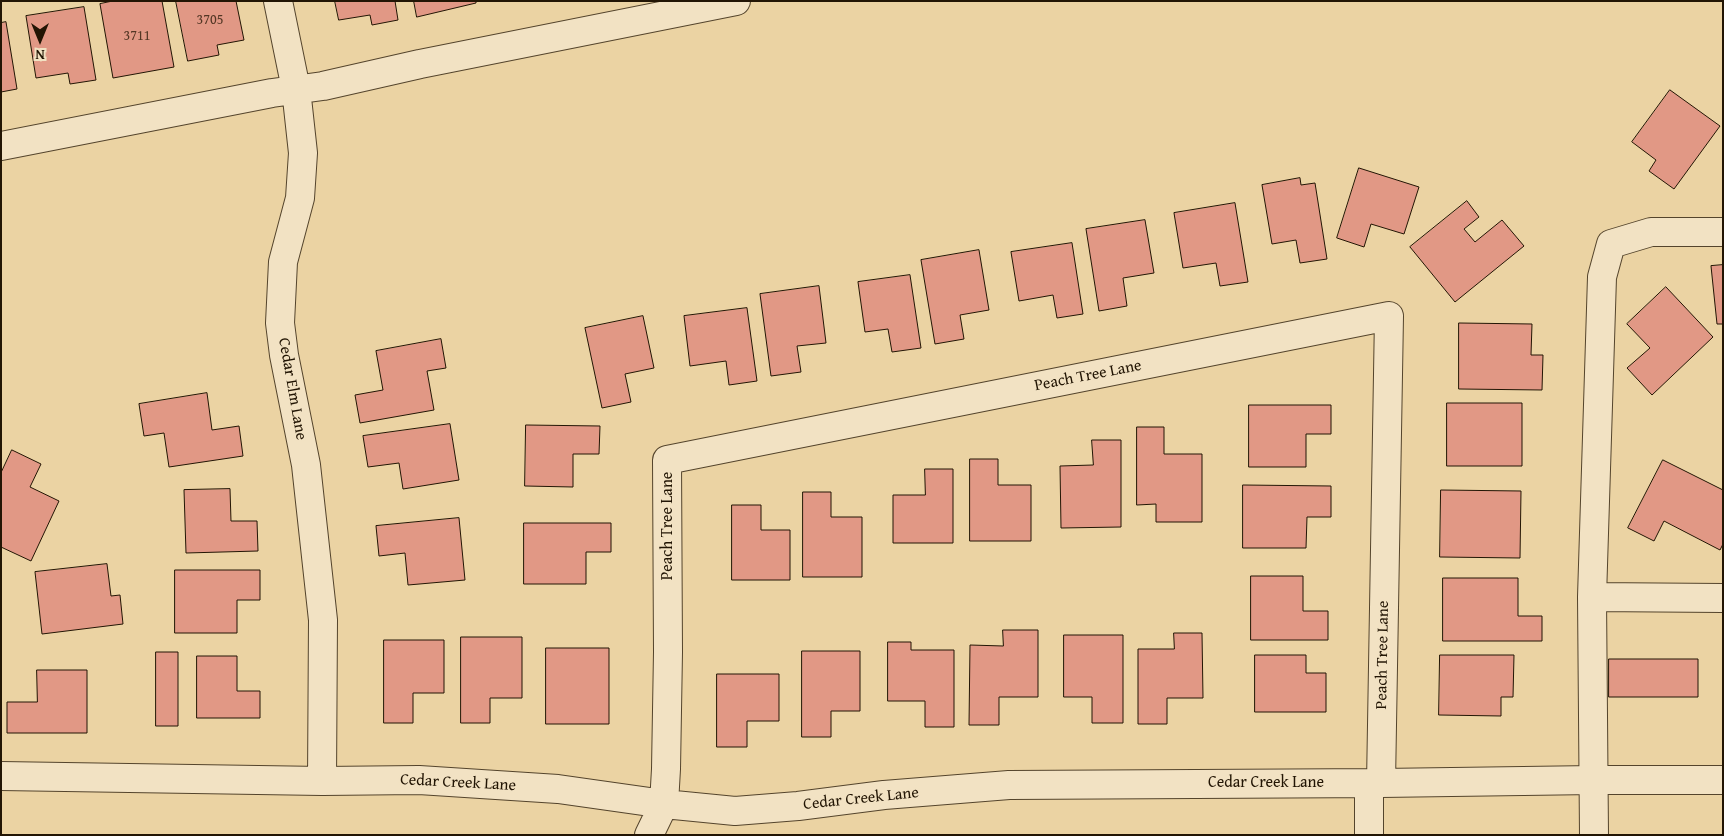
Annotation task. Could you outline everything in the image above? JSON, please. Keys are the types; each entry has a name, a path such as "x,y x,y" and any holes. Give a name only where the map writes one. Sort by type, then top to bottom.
{"street":[{"name":"Cedar Elm Lane","path":"278,1 296,89 303,153 300,198 283,262 280,323 284,355 306,465 323,620 322,781"},
{"path":"1,146 296,89 323,86 420,64 736,1"},
{"path":"1594,835 1592,596 1602,277 1612,244 1651,232 1723,232"},
{"name":"Peach Tree Lane","path":"664,804 668,652 667,460 1389,316 1375,783"},
{"path":"1592,596 1723,598"},
{"name":"Cedar Creek Lane","path":"1,776 322,781 419,780 558,790 735,811 798,806 884,795 1009,785 1723,780"},
{"path":"1369,835 1375,783"},
{"path":"649,835 664,804"}],"building":[{"path":"113,1 162,1 174,67 113,78 100,4"},
{"path":"176,1 236,1 244,40 217,45 219,55 188,61"},
{"path":"335,1 395,1 398,20 372,25 370,15 339,20"},
{"path":"414,1 476,1 476,3 417,17"},
{"path":"84,7 96,80 70,84 68,73 36,78 26,16"},
{"path":"6,22 17,89 1,92 1,23"},
{"path":"1670,90 1720,126 1674,189 1649,171 1656,160 1632,142"},
{"path":"1359,168 1419,187 1404,234 1371,224 1364,247 1337,238"},
{"path":"1300,178 1301,185 1315,183 1327,259 1300,263 1296,240 1272,244 1262,185"},
{"path":"1467,201 1479,217 1464,229 1475,242 1502,220 1524,246 1455,302 1410,247"},
{"path":"1235,203 1248,282 1220,286 1216,263 1183,268 1174,213"},
{"path":"1145,220 1154,273 1123,278 1127,306 1099,311 1086,229"},
{"path":"1072,243 1083,314 1057,318 1053,295 1019,301 1011,252"},
{"path":"979,250 989,310 960,315 964,339 935,344 921,260"},
{"path":"1723,265 1723,324 1717,324 1711,266"},
{"path":"910,275 921,348 892,352 888,329 865,332 858,282"},
{"path":"819,286 826,343 797,346 801,372 771,376 760,294"},
{"path":"1666,287 1713,337 1652,395 1627,368 1650,348 1627,324"},
{"path":"747,308 757,381 729,385 726,361 690,366 684,316"},
{"path":"643,316 654,368 625,374 631,402 602,408 585,328"},
{"path":"1459,323 1532,324 1531,355 1543,355 1542,390 1459,389"},
{"path":"441,339 446,368 427,371 434,410 360,423 355,395 383,390 376,351"},
{"path":"207,393 212,430 239,426 243,456 169,467 164,433 144,436 139,404"},
{"path":"1447,403 1522,403 1522,466 1447,466"},
{"path":"1249,405 1331,405 1331,434 1306,434 1306,467 1249,467"},
{"path":"450,424 459,480 403,489 399,463 368,467 363,436"},
{"path":"526,425 600,426 599,454 573,454 573,487 525,486"},
{"path":"1137,427 1164,427 1164,454 1202,454 1202,522 1156,522 1156,504 1137,505"},
{"path":"1092,440 1121,440 1121,527 1061,528 1060,466 1093,465"},
{"path":"12,450 41,464 30,487 59,501 31,561 1,547 1,473"},
{"path":"970,459 998,459 998,485 1031,485 1031,541 970,541"},
{"path":"1663,460 1723,490 1723,544 1720,550 1664,521 1654,541 1628,528"},
{"path":"925,469 953,469 953,543 893,543 893,495 925,495"},
{"path":"1243,485 1331,486 1331,517 1307,517 1306,548 1243,548"},
{"path":"230,489 231,521 257,521 258,551 186,553 184,490"},
{"path":"1441,490 1521,491 1520,558 1440,557"},
{"path":"803,492 831,492 831,517 862,517 862,577 803,577"},
{"path":"732,505 761,505 761,530 790,530 790,580 732,580"},
{"path":"459,518 465,580 408,585 405,553 379,556 376,526"},
{"path":"524,523 611,523 611,552 586,552 586,584 524,584"},
{"path":"107,564 111,596 120,595 123,624 42,634 35,572"},
{"path":"175,570 260,570 260,600 237,600 237,633 175,633"},
{"path":"1251,576 1303,576 1303,611 1328,611 1328,640 1251,640"},
{"path":"1443,578 1518,578 1518,616 1542,616 1542,641 1443,641"},
{"path":"1003,630 1038,630 1038,697 999,697 999,725 969,725 970,645 1003,646"},
{"path":"1174,633 1202,633 1203,698 1167,698 1167,724 1138,724 1138,649 1174,649"},
{"path":"1064,635 1123,635 1123,723 1092,723 1092,697 1064,697"},
{"path":"461,637 522,637 522,698 490,698 490,723 461,723"},
{"path":"384,640 444,640 444,693 413,693 413,723 384,723"},
{"path":"888,642 911,642 911,650 954,650 954,727 925,727 925,701 888,701"},
{"path":"546,648 609,648 609,724 546,724"},
{"path":"802,651 860,651 860,711 831,711 831,737 802,737"},
{"path":"156,652 178,652 178,726 156,726"},
{"path":"1255,655 1306,655 1306,673 1326,673 1326,712 1255,712"},
{"path":"1440,655 1514,655 1513,697 1501,697 1501,716 1439,715"},
{"path":"197,656 237,656 237,691 260,691 260,718 197,718"},
{"path":"1609,659 1698,659 1698,697 1609,697"},
{"path":"37,670 87,670 87,733 7,733 7,702 37,702"},
{"path":"717,674 779,674 779,721 747,721 747,747 717,747"}]}
